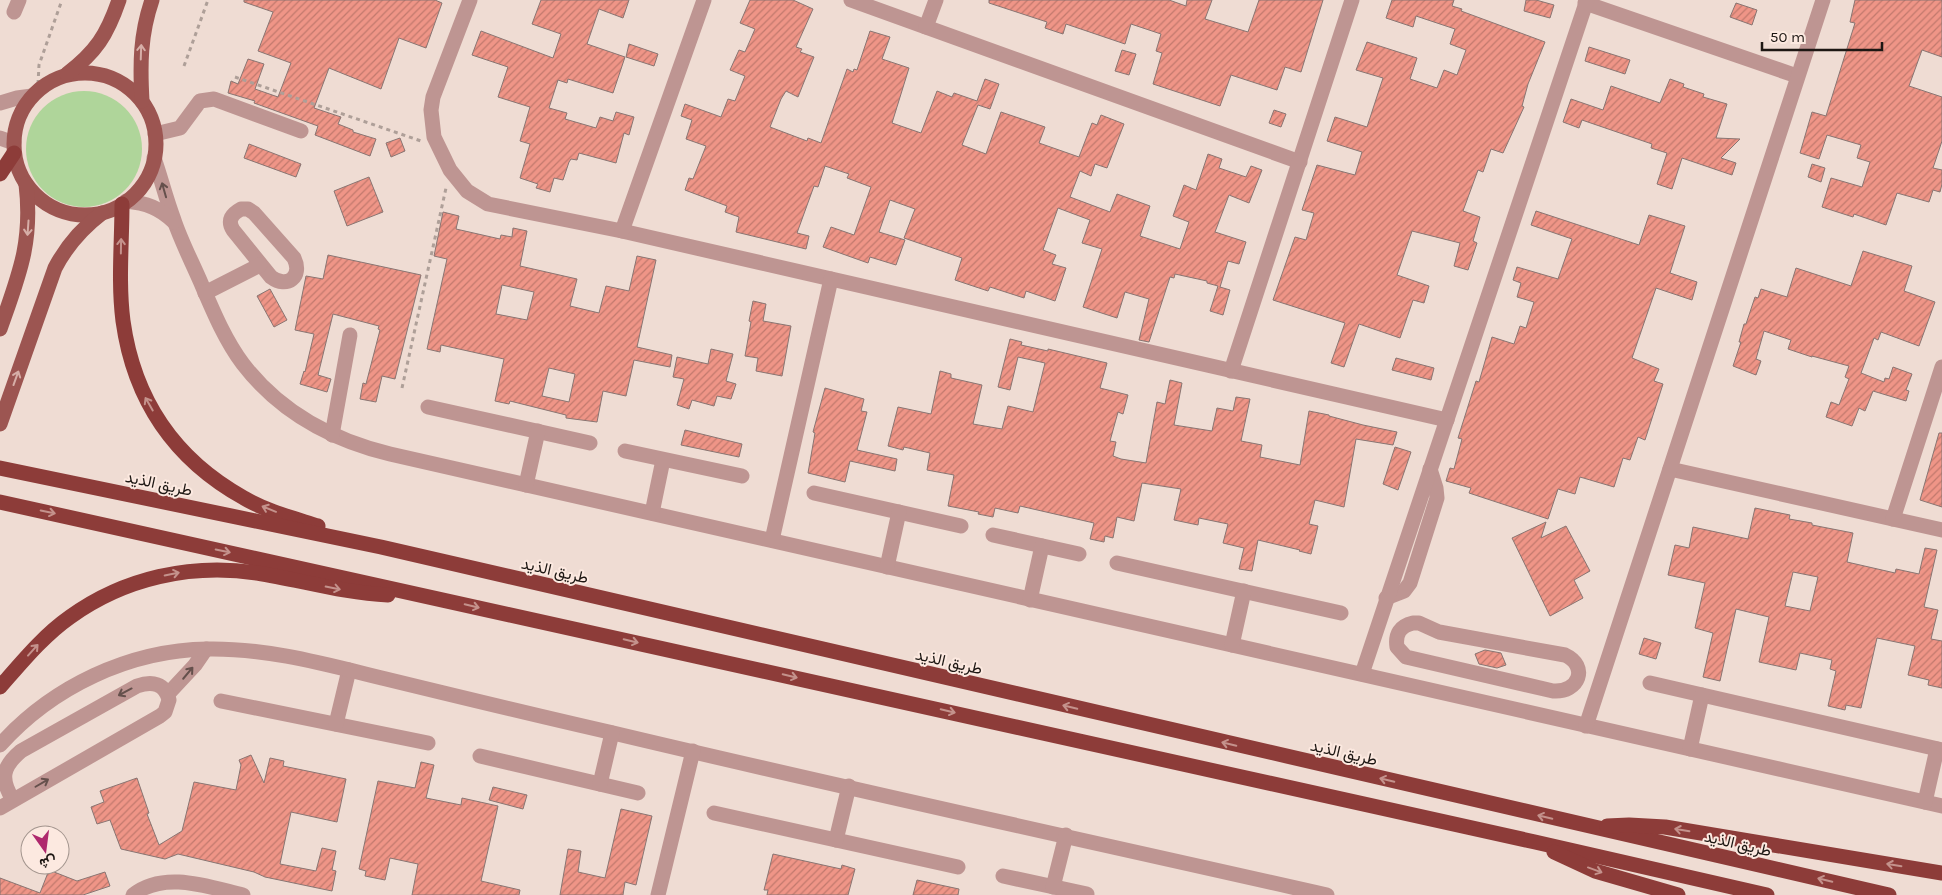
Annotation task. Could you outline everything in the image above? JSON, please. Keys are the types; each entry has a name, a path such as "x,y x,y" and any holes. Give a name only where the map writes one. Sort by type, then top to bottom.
{"highway":[{"path":"0,174 9,145"},
{"path":"124,202 120,283 123,320 130,357 142,393 161,425 192,461 213,479 245,499 381,548"},
{"name":"طريق الذيد","path":"0,468 381,548 1889,895"},
{"path":"0,502 1536,842 1767,895"},
{"path":"0,686 39,643 69,617 103,596 140,581 178,572 218,569 257,573 357,592 402,596 425,595"},
{"path":"1593,828 1629,825 1665,827 1942,873"},
{"path":"1536,842 1595,870 1678,895"}],"main road":[{"path":"104,212 69,213 52,207 38,197 26,184 9,145 18,118 35,93 51,82 65,76 86,60 96,48 111,22 120,0"},
{"path":"142,101 141,44 152,0"},
{"path":"0,424 55,268 70,244 89,223 104,212 124,202 139,189 149,174 154,158 155,134 152,122 142,101 126,86 107,76 86,73 65,76"},
{"path":"0,329 20,272 25,251 28,228 26,184"}],"street":[{"path":"470,0 433,97 431,124 446,159 467,191 483,201 513,210 535,212 622,231 1447,420"},
{"path":"622,231 704,0"},
{"path":"851,0 1300,162"},
{"path":"926,27 936,0"},
{"path":"1231,371 1352,0"},
{"path":"1586,726 1823,0"},
{"path":"1362,674 1586,2 1797,76"},
{"path":"0,103 35,93"},
{"path":"155,134 180,128 200,101 214,99 301,131"},
{"path":"154,158 174,222 219,325 230,343 258,381 293,411 332,436 371,449 526,485 1942,806"},
{"path":"124,202 153,206 165,212 174,222"},
{"path":"241,209 248,209 259,218 294,258 297,265 296,273 292,279 285,283 277,282 260,265 230,225 230,218 234,212 241,209"},
{"path":"205,293 260,265"},
{"path":"772,540 831,279"},
{"path":"332,436 350,335"},
{"path":"1893,519 1942,368"},
{"path":"428,407 590,442"},
{"path":"526,485 538,431"},
{"path":"626,451 742,476"},
{"path":"652,513 663,460"},
{"path":"1670,469 1942,530"},
{"path":"814,493 961,526"},
{"path":"887,567 898,512"},
{"path":"993,535 1079,554"},
{"path":"1030,600 1042,546"},
{"path":"1118,563 1341,613"},
{"path":"1232,645 1244,592"},
{"path":"1413,623 1419,623 1439,632 1565,655 1576,664 1579,671 1578,678 1568,690 1553,691 1533,687 1406,657 1400,653 1396,641 1401,628 1413,623"},
{"path":"168,694 188,673 206,649"},
{"path":"0,745 15,729 46,703 80,682 124,663 168,653 206,649 243,650 280,655 348,670 612,733 1066,835 1282,890 1327,895"},
{"path":"1420,688 1438,665"},
{"path":"336,724 348,670"},
{"path":"152,683 164,688 170,700 160,716 7,804 5,771 8,763 21,751 137,686 152,683"},
{"path":"1650,683 1940,749 1925,802"},
{"path":"1533,687 1537,714"},
{"path":"1690,749 1702,695"},
{"path":"221,701 428,743"},
{"path":"600,784 612,733"},
{"path":"658,895 693,751"},
{"path":"480,756 638,793"},
{"path":"836,840 849,786"},
{"path":"714,813 958,867"},
{"path":"1053,887 1066,835"},
{"path":"1003,876 1086,894"},
{"path":"133,895 138,891 162,882 188,882 243,895"}],"path":[{"path":"35,93 39,66 62,0"},
{"path":"184,66 208,0"},
{"path":"235,77 446,159 402,388"}],"green space":[{"path":"84,91 106,95 116,100 125,108 133,117 138,127 142,149 138,171 133,181 125,190 116,198 106,203 84,207 62,203 52,198 43,190 35,181 30,171 26,149 30,127 35,117 43,108 52,100 62,95"}],"building":[{"path":"244,0 435,0 442,3 426,48 399,38 381,89 329,68 314,108 341,117 338,124 353,130 353,132 376,139 370,156 315,135 318,126 254,103 255,101 228,93 231,81 238,84 248,59 264,64 255,89 278,97 291,63 258,51 273,12 244,2"},
{"path":"541,0 629,0 623,18 599,9 587,44 625,57 613,93 568,79 567,83 558,80 549,108 567,113 565,119 596,128 600,117 613,121 616,112 634,117 629,135 624,133 616,163 579,153 577,160 571,159 569,162 563,180 554,178 550,192 536,188 538,184 520,178 530,144 520,141 530,107 498,97 508,67 472,55 481,31 553,58 561,34 532,24"},
{"path":"750,0 793,0 813,9 796,47 802,49 800,52 814,57 798,97 786,91 770,127 807,141 808,138 821,143 847,69 853,72 854,69 857,70 870,31 890,37 882,59 909,68 892,123 921,133 937,91 952,97 954,93 977,101 985,79 999,84 990,109 978,105 962,145 986,154 1001,112 1045,127 1039,143 1079,157 1092,123 1097,125 1101,115 1124,124 1107,168 1095,164 1091,176 1080,171 1070,197 1110,212 1117,194 1150,206 1140,236 1180,249 1189,222 1173,216 1184,185 1196,190 1208,154 1222,159 1219,168 1246,177 1251,166 1262,170 1249,203 1229,195 1215,232 1246,242 1239,264 1228,261 1220,287 1230,290 1223,315 1210,311 1218,286 1207,283 1207,281 1175,274 1174,278 1170,277 1149,342 1139,340 1149,299 1125,292 1117,318 1083,307 1102,249 1082,243 1090,220 1058,208 1043,250 1056,255 1052,264 1066,268 1055,301 1026,291 1024,298 990,287 988,291 955,280 962,258 904,238 915,209 890,200 879,232 905,240 896,265 870,257 868,263 823,247 831,227 854,235 871,187 847,178 849,174 825,166 818,187 814,186 797,233 809,236 806,249 736,232 739,217 725,212 727,206 685,190 689,178 693,179 706,146 686,139 692,120 681,116 685,104 721,117 728,99 735,101 745,76 730,70 739,50 745,52 755,29 740,23"},
{"path":"989,0 1169,0 1186,6 1187,0 1212,0 1205,19 1248,32 1259,0 1323,0 1301,72 1285,67 1277,90 1231,75 1220,106 1153,84 1162,53 1156,51 1161,34 1131,24 1125,44 1066,24 1063,34 1045,28 1047,22 989,3"},
{"path":"1392,0 1454,0 1452,6 1462,9 1461,11 1545,42 1528,84 1522,106 1524,107 1503,153 1491,149 1483,172 1478,170 1463,211 1480,217 1473,241 1477,243 1468,270 1454,266 1460,243 1412,231 1397,275 1429,286 1424,303 1413,300 1400,338 1359,324 1344,367 1331,363 1345,323 1273,300 1295,237 1306,240 1314,213 1302,210 1317,165 1355,175 1362,152 1327,141 1335,117 1367,127 1383,78 1356,70 1367,42 1417,58 1410,79 1437,88 1444,70 1457,75 1466,50 1450,44 1455,29 1416,16 1413,27 1386,18"},
{"path":"1526,0 1536,0 1554,5 1550,18 1524,11"},
{"path":"1855,0 1942,0 1942,57 1922,50 1909,86 1942,97 1942,141 1933,168 1942,170 1942,184 1940,192 1933,190 1929,202 1897,193 1886,225 1854,214 1853,217 1822,207 1831,178 1862,187 1870,162 1857,158 1861,145 1827,135 1819,159 1800,153 1812,112 1826,116 1855,23 1850,22"},
{"path":"1736,3 1757,10 1752,25 1730,17"},
{"path":"629,44 658,54 654,66 626,57"},
{"path":"1589,47 1630,60 1625,74 1585,61"},
{"path":"1122,50 1136,54 1129,75 1115,71"},
{"path":"1670,79 1684,84 1683,87 1704,94 1703,97 1727,104 1716,138 1740,139 1721,158 1736,163 1732,175 1682,158 1672,189 1657,184 1667,153 1651,148 1652,144 1582,120 1579,128 1563,122 1571,99 1603,110 1611,86 1660,103"},
{"path":"1274,110 1286,114 1281,127 1269,123"},
{"path":"400,138 405,151 391,157 386,143"},
{"path":"249,144 301,164 296,177 244,158"},
{"path":"1812,164 1825,168 1821,182 1808,177"},
{"path":"369,177 383,212 347,226 334,191"},
{"path":"1536,211 1639,245 1649,215 1685,226 1670,273 1697,282 1692,300 1656,288 1632,358 1659,369 1654,381 1663,384 1645,440 1638,437 1630,460 1623,458 1614,487 1580,477 1575,494 1558,489 1548,519 1469,493 1471,488 1446,481 1450,468 1454,469 1462,439 1458,438 1476,381 1479,382 1492,337 1514,344 1520,326 1526,328 1534,302 1517,297 1521,283 1513,280 1517,267 1558,279 1572,239 1531,225"},
{"path":"443,212 459,216 456,229 500,239 501,235 512,237 513,228 527,231 520,266 577,279 570,306 599,313 606,286 629,291 637,256 656,260 637,347 672,355 670,367 634,360 626,396 603,391 597,422 566,418 566,415 510,401 509,404 495,401 504,359 441,345 440,352 427,349 447,259 434,256","holes":["502,285 534,292 527,320 496,314","549,368 575,374 569,402 542,396"]},
{"path":"1863,251 1912,266 1904,291 1935,302 1919,346 1881,332 1878,340 1874,338 1861,373 1884,382 1885,378 1889,379 1893,367 1912,374 1906,390 1909,391 1906,401 1873,391 1865,411 1859,408 1852,426 1826,417 1831,402 1839,405 1849,379 1845,377 1849,366 1788,349 1791,340 1764,331 1756,359 1761,361 1756,375 1733,366 1741,342 1739,342 1744,324 1746,324 1755,297 1758,298 1761,289 1787,297 1796,268 1851,286"},
{"path":"328,255 421,275 395,379 382,376 376,402 360,399 363,383 366,384 380,330 378,329 379,326 333,314 318,375 331,379 327,392 300,384 305,372 314,334 295,330 306,276 323,279"},
{"path":"270,289 287,320 274,327 257,296"},
{"path":"753,301 766,304 763,321 791,326 782,376 756,371 758,358 745,356"},
{"path":"1010,339 1022,342 1021,345 1048,351 1048,349 1107,363 1100,388 1128,395 1123,414 1118,412 1110,441 1116,442 1113,456 1121,459 1146,463 1157,402 1165,404 1170,380 1182,383 1174,425 1212,431 1217,408 1233,411 1236,397 1250,399 1241,441 1262,445 1260,457 1300,465 1309,411 1397,432 1393,445 1356,439 1344,507 1315,500 1309,524 1318,526 1311,554 1258,540 1252,571 1239,569 1244,548 1223,543 1228,524 1199,518 1198,525 1174,520 1181,489 1142,483 1134,521 1117,517 1113,538 1105,536 1104,542 1090,539 1094,523 1020,506 1018,513 995,508 993,517 978,514 979,512 948,506 954,475 927,470 930,453 904,447 903,450 888,446 898,407 931,414 940,371 951,374 951,378 982,385 973,424 1002,429 1008,406 1033,412 1045,363 1018,357 1010,390 998,387"},
{"path":"711,349 733,354 726,381 736,384 731,399 717,396 714,406 692,400 689,409 677,405 684,379 673,377 677,357 708,364"},
{"path":"1396,358 1434,368 1431,380 1392,370"},
{"path":"825,388 864,399 861,411 867,412 857,450 897,459 895,471 850,461 845,482 808,473 815,433 813,432"},
{"path":"685,430 742,444 739,457 681,445"},
{"path":"1939,433 1942,433 1942,507 1920,500"},
{"path":"1395,447 1411,452 1398,490 1383,484"},
{"path":"1755,508 1790,515 1789,519 1812,523 1812,525 1853,533 1847,562 1895,573 1896,569 1919,574 1925,548 1937,550 1924,607 1938,610 1931,639 1942,641 1942,688 1928,685 1929,680 1908,675 1915,646 1877,638 1861,708 1846,705 1845,710 1828,706 1836,671 1830,669 1832,660 1800,653 1796,670 1759,662 1769,617 1736,609 1720,681 1703,677 1713,633 1695,628 1705,583 1668,575 1675,545 1689,548 1693,527 1748,539","holes":["1793,572 1818,577 1810,611 1785,606"]},
{"path":"1546,522 1541,538 1566,526 1590,571 1574,580 1583,598 1550,616 1512,538"},
{"path":"1644,638 1661,643 1656,659 1639,654"},
{"path":"1485,650 1501,653 1506,665 1497,668 1479,664 1475,654"},
{"path":"251,755 264,783 270,758 284,761 283,766 346,779 337,822 291,812 280,864 316,871 322,848 336,851 332,870 336,871 332,891 265,877 254,872 178,854 165,859 121,849 110,820 97,824 91,807 104,802 100,791 137,778 149,813 147,814 159,845 182,831 194,782 236,790 241,765 239,760"},
{"path":"421,762 434,765 426,798 461,805 462,798 498,806 481,881 520,890 519,895 412,895 418,864 390,858 385,880 365,876 366,871 359,869 378,781 415,788"},
{"path":"493,787 527,795 523,809 489,800"},
{"path":"621,809 652,816 636,885 625,882 623,895 560,895 568,849 581,851 578,872 605,878"},
{"path":"773,854 841,869 842,865 855,869 848,895 767,895 768,890 764,890"},
{"path":"105,872 110,886 83,895 0,895 0,878 40,893 47,875 62,875 77,881"},
{"path":"917,880 959,889 958,895 913,895"}]}
